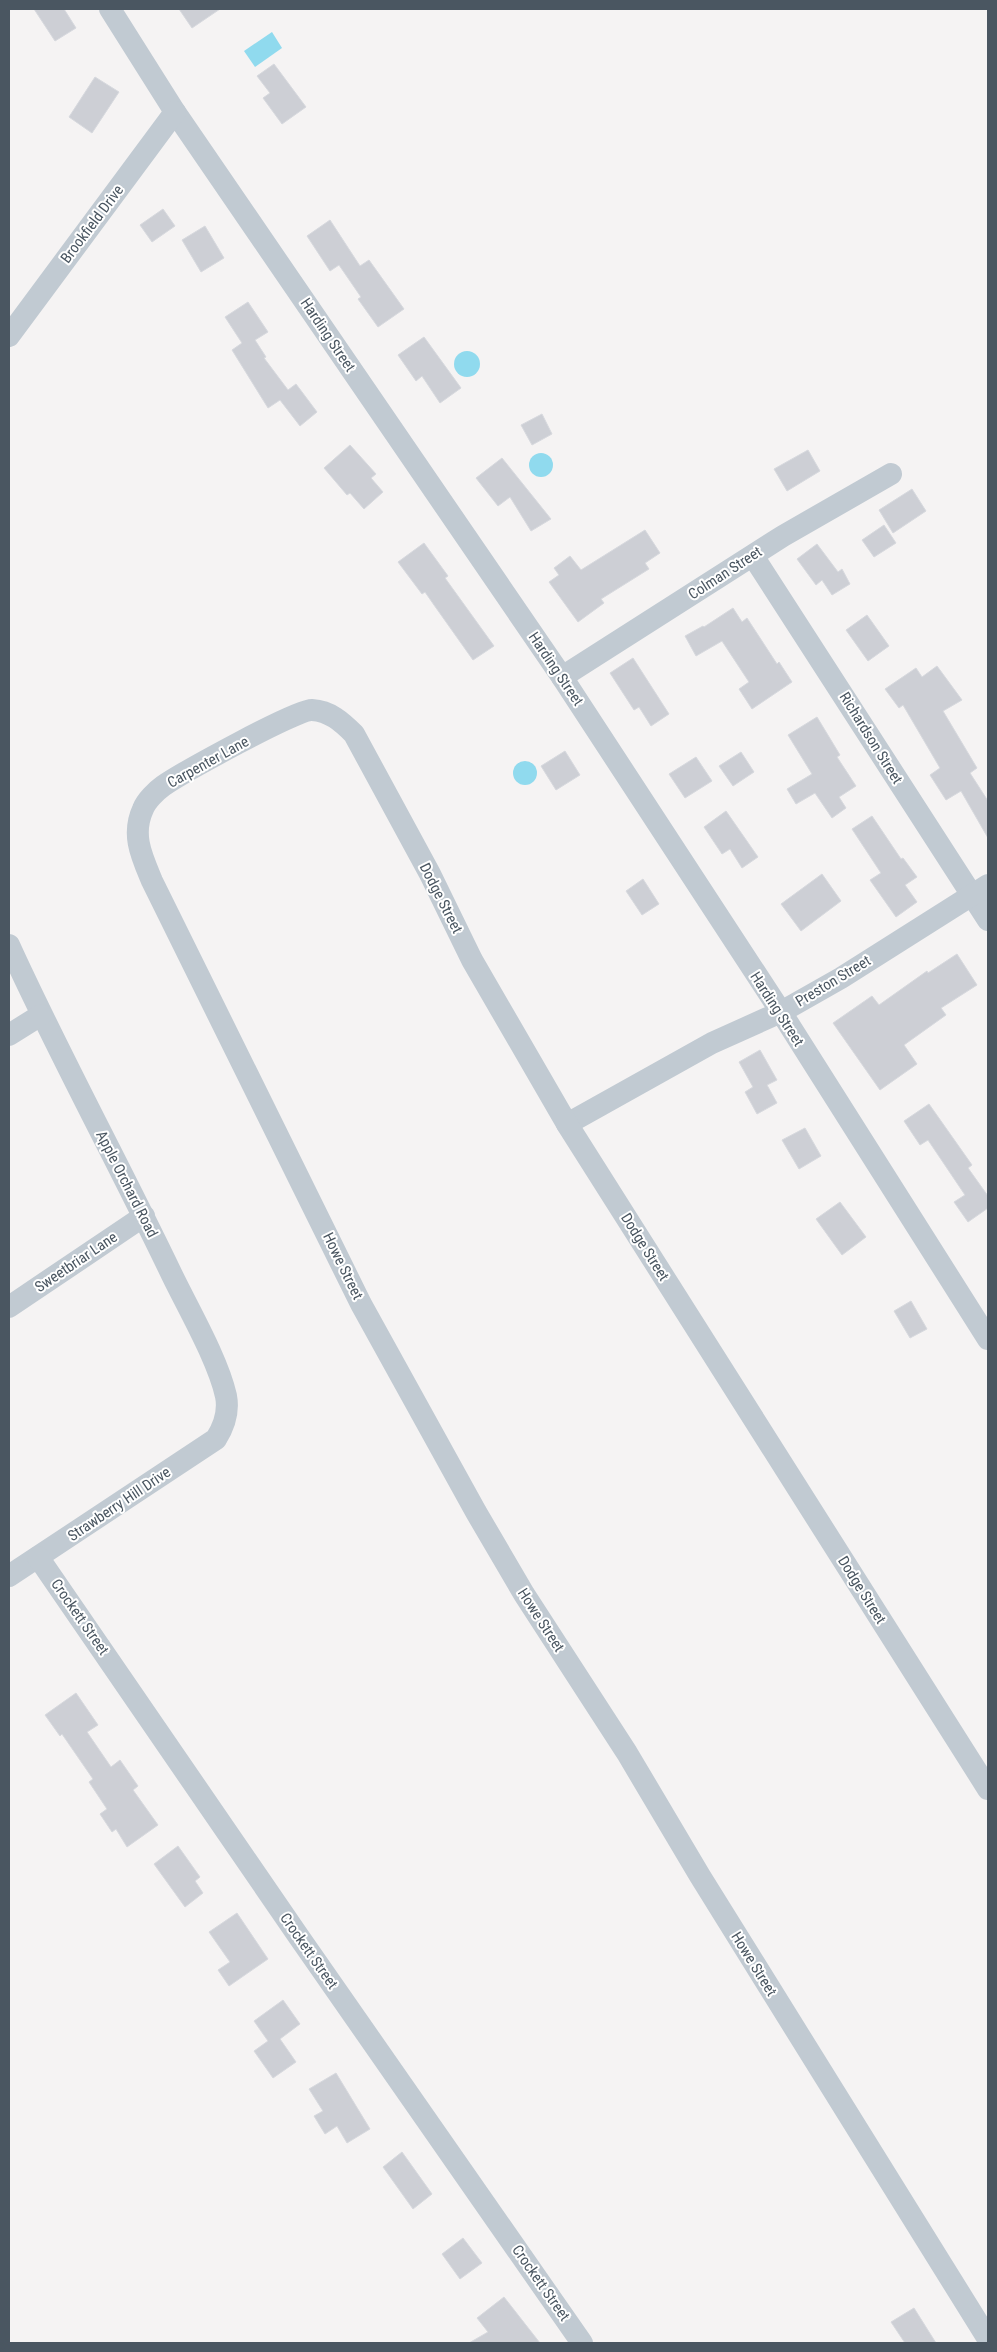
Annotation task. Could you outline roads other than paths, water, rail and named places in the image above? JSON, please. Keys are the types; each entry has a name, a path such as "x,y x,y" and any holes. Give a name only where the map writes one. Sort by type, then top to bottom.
{"street":[{"name":"Harding Street","path":"110,9 175,112 562,677 781,1012 988,1339"},
{"name":"Brookfield Drive","path":"9,336 175,112"},
{"name":"Colman Street","path":"562,677 783,536 892,474"},
{"name":"Richardson Street","path":"753,556 980,889 988,920"},
{"name":"Carpenter Lane","path":"147,870 139,851 137,826 143,806 161,788 180,774 277,724 311,710"},
{"name":"Dodge Street","path":"311,710 337,717 354,734 430,874 472,960 566,1124 988,1789"},
{"name":"Howe Street","path":"147,870 361,1304 476,1512 524,1594 627,1752 700,1876 988,2338"},
{"name":"Preston Street","path":"566,1124 629,1091 712,1042 781,1012 841,978 980,889"},
{"name":"Apple Orchard Road","path":"9,945 41,1015 144,1216 222,1381 226,1399 224,1427"},
{"path":"9,1035 41,1015"},
{"name":"Sweetbriar Lane","path":"9,1307 144,1216"},
{"name":"Strawberry Hill Drive","path":"9,1576 216,1439 224,1427"},
{"name":"Crockett Street","path":"38,1557 294,1930 582,2343"}],"water":[{"path":"272,32 282,48 255,67 244,51"},
{"path":"467,351 476,355 480,364 476,373 467,377 458,373 454,364 458,355"},
{"path":"541,453 549,457 553,465 549,473 541,477 533,473 529,465 533,457"},
{"path":"525,761 533,765 537,773 533,781 525,785 517,781 513,773 517,765"}]}
